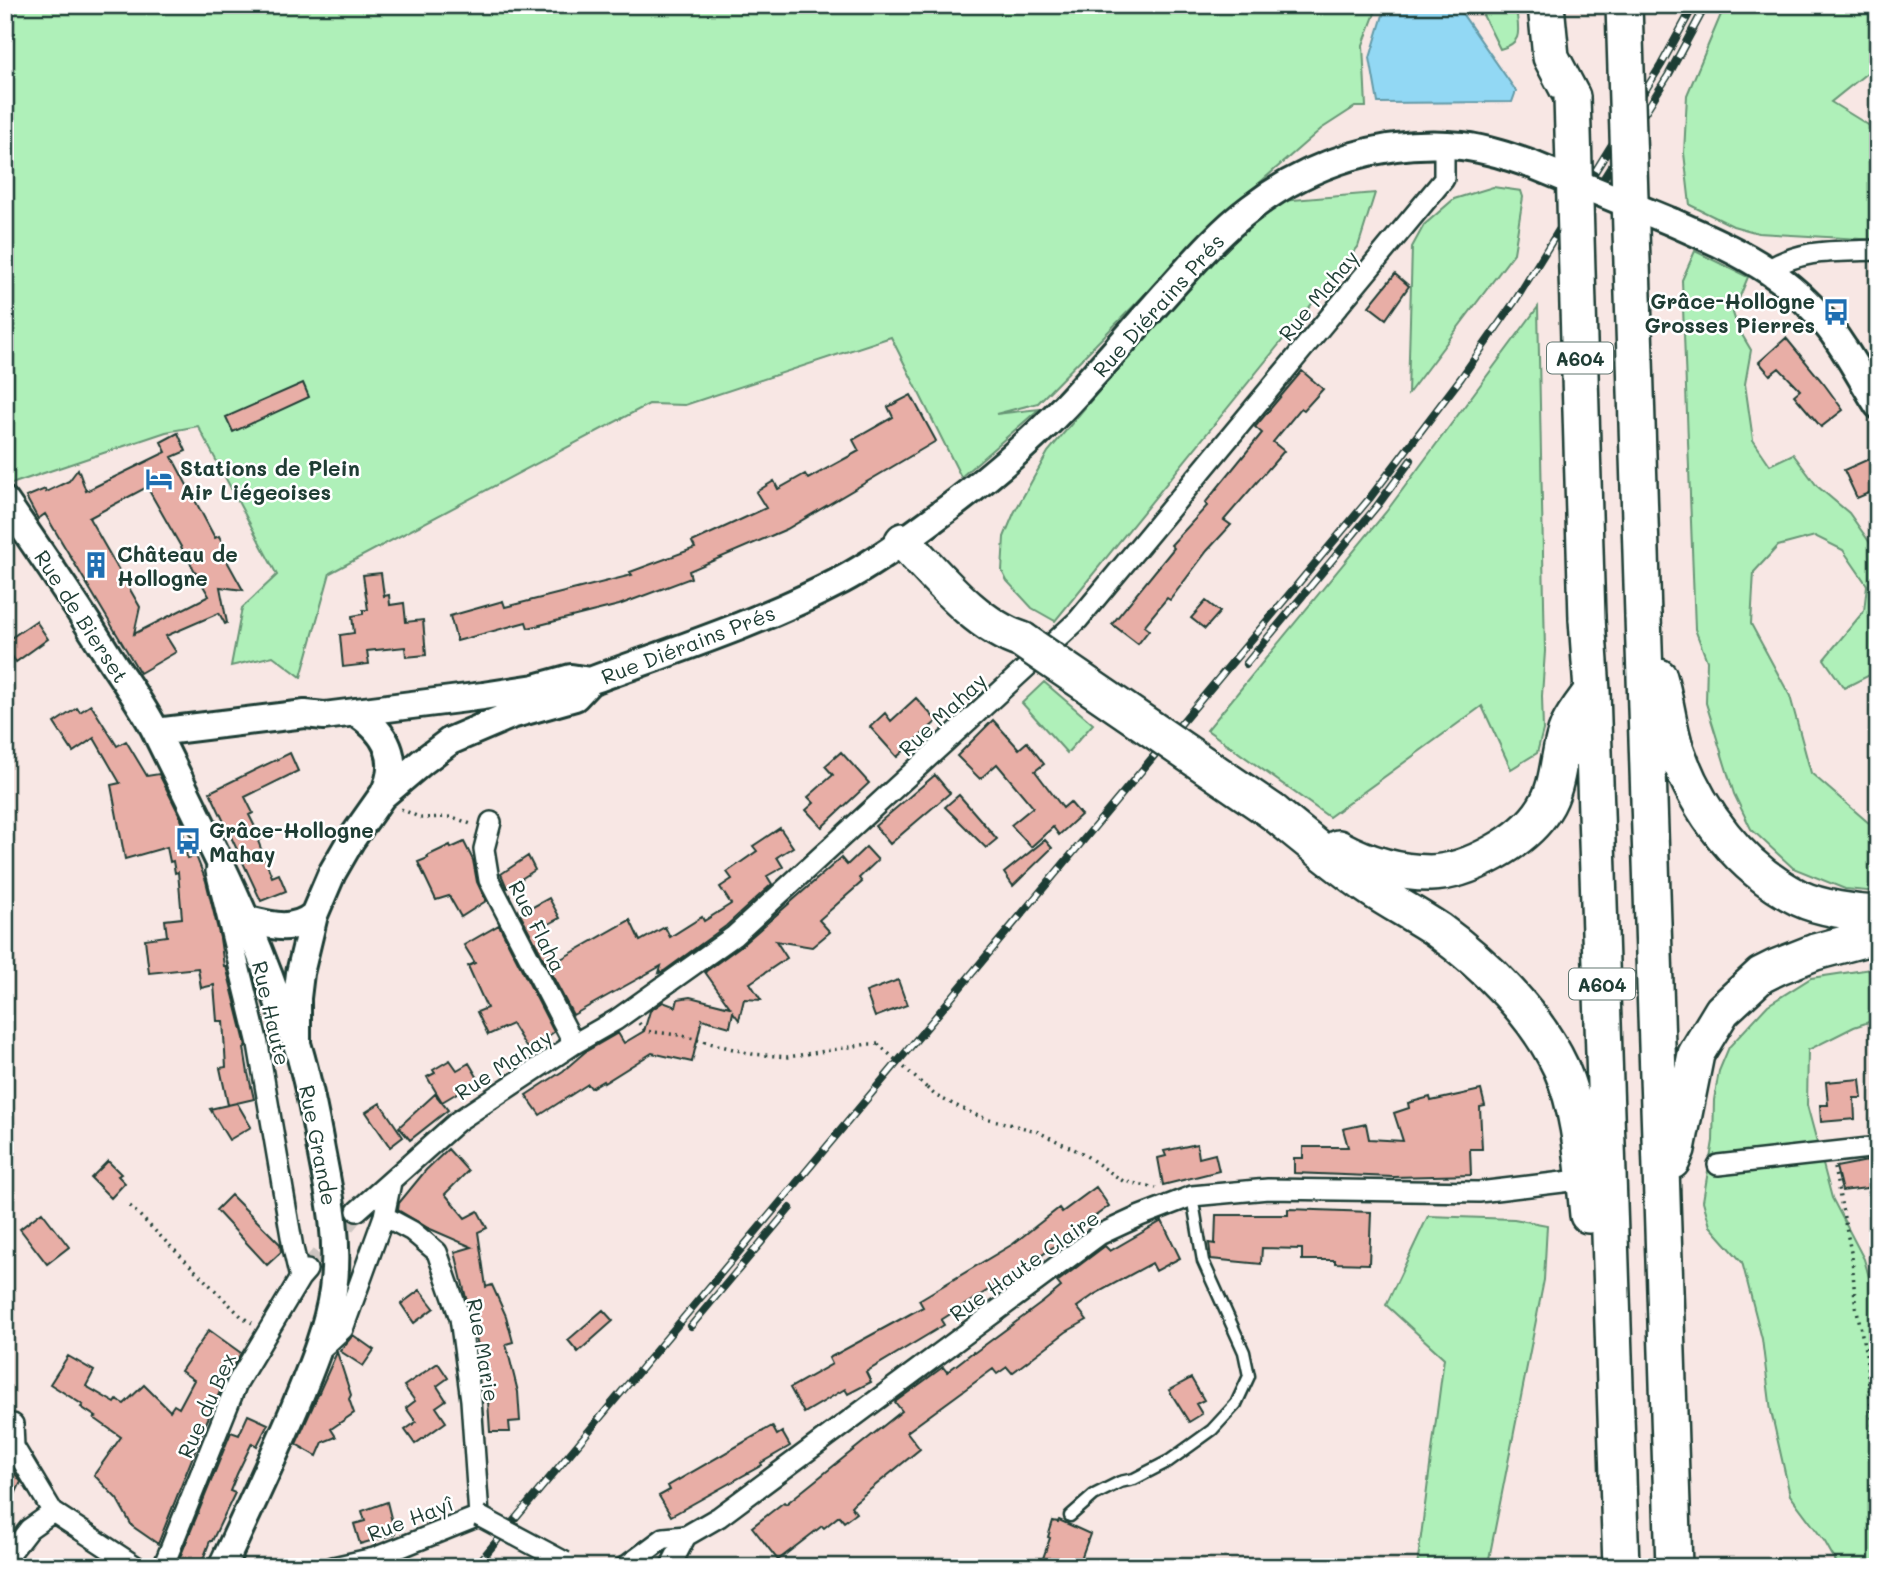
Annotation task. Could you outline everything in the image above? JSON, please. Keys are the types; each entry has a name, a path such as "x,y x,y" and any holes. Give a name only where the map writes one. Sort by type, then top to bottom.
{"highway":[{"path":"1546,5 1551,57 1572,97"},
{"name":"A604","path":"1570,5 1587,620 1592,691 1621,1567"},
{"name":"A604","path":"1624,5 1674,1567"},
{"path":"913,534 1013,632 1277,815 1373,890 1438,930 1478,963 1521,1007 1543,1035 1562,1069 1581,1152 1589,1224 1612,1277"},
{"path":"1643,623 1665,695 1675,748 1691,786 1704,808 1740,856 1801,900 1857,913 1878,914"},
{"path":"1277,815 1358,859 1390,868 1432,873 1494,855 1521,834 1545,809 1558,777 1568,727 1592,691"},
{"path":"1661,1187 1677,1149 1696,1054 1722,1011 1760,975 1815,952 1878,935"}],"main road":[{"name":"Rue Diérains Prés","path":"382,796 450,741 512,715 575,697 590,681 751,622 845,579 913,534 983,480 1053,417 1182,276 1250,209 1283,186 1318,167 1372,151 1400,146 1444,145 1484,150 1533,165 1739,252 1769,269 1804,298 1844,348 1878,405"},
{"name":"Rue de Bierset","path":"5,501 71,596 156,732"},
{"name":"Rue Diérains Prés","path":"156,732 304,714 324,716 517,691 571,678 590,681"},
{"name":"Rue Diérains Prés","path":"297,1044 300,973 314,915 332,873 382,796 392,773 388,746 363,717 355,712"},
{"name":"Rue Grande","path":"156,732 248,920 287,1025 297,1044 318,1134 334,1226 333,1289 319,1350 222,1567"},
{"path":"248,920 285,927 314,915"}],"street":[{"name":"Rue Mahay","path":"357,1211 458,1121 629,1011 734,936 1079,620 1444,179 1444,145"},
{"path":"1769,269 1787,259 1810,252 1878,250"},
{"name":"Rue Flaha","path":"491,822 484,849 489,880 574,1044"},
{"name":"Rue Haute","path":"211,841 218,886 258,1044 292,1248 304,1274"},
{"path":"1718,1165 1878,1147"},
{"path":"319,1350 343,1329 384,1216 391,1181"},
{"name":"Rue Haute Claire","path":"625,1567 664,1538 686,1536 719,1517 1099,1235 1140,1216 1192,1196 1268,1189 1479,1192 1571,1181"},
{"name":"Rue Marie","path":"384,1216 412,1231 437,1252 460,1318 471,1400 479,1516"},
{"name":"Rue du Bex","path":"163,1567 236,1383 304,1274"},
{"path":"13,1424 14,1447 52,1512 137,1567"},
{"path":"5,1560 29,1530 52,1512"},
{"name":"Rue Hayî","path":"333,1567 374,1558 479,1516 568,1565"},
{"path":"670,1567 686,1536"}],"lane":[{"path":"1070,1516 1094,1495 1170,1461 1212,1430 1236,1404 1249,1376 1244,1352 1203,1261 1192,1196"}],"path":[{"path":"382,796 394,807 421,818 440,816 462,819"},
{"path":"629,1011 645,1031 679,1035 752,1054 788,1057 878,1044 936,1096 978,1116 1036,1130 1082,1153 1123,1181 1192,1196"},
{"path":"1833,1152 1866,1355 1877,1465 1878,1551"},
{"path":"130,1206 242,1317 267,1332"}],"green space":[{"path":"5,5 1378,5 1363,45 1366,107 1355,107 1321,129 1224,214 1038,403 996,414 1039,409 961,477 891,337 685,405 649,404 330,573 301,677 273,656 231,666 242,608 277,575 198,426 166,432 11,484 5,477"},
{"path":"1478,5 1516,5 1518,33 1514,42 1500,49"},
{"path":"1725,5 1878,5 1878,64 1831,102 1878,131 1878,240 1758,233 1733,226 1690,205 1684,153 1687,95"},
{"path":"1493,187 1521,191 1523,197 1514,253 1408,394 1412,247 1424,225 1454,199"},
{"path":"1375,193 1358,247 1055,621 1032,608 1007,581 1002,571 1004,537 1014,513 1048,452 1162,315 1269,202"},
{"path":"1695,251 1748,277 1733,313 1751,350 1745,384 1753,440 1770,465 1793,454 1817,486 1849,513 1873,547 1878,548 1878,671 1844,688 1824,659 1864,611 1867,585 1843,550 1815,536 1778,546 1754,572 1751,624 1790,696 1811,773 1878,831 1878,892 1845,889 1793,868 1751,829 1734,794 1706,703 1707,661 1695,629 1682,280"},
{"path":"1538,307 1545,651 1543,730 1537,753 1511,769 1482,706 1329,817 1207,730 1386,512"},
{"path":"1044,682 1093,724 1067,753 1022,703"},
{"path":"1878,968 1878,1019 1854,1027 1808,1050 1807,1105 1832,1198 1864,1259 1878,1309 1878,1567 1839,1567 1825,1542 1790,1495 1771,1411 1762,1339 1742,1262 1710,1226 1703,1201 1713,1141 1714,1100 1719,1071 1729,1047 1768,1005 1811,978"},
{"path":"1428,1216 1514,1219 1547,1225 1544,1280 1488,1564 1485,1567 1417,1567 1444,1358 1386,1305"}],"water":[{"path":"1386,5 1463,5 1459,9 1516,91 1512,102 1378,103 1370,58"}],"building":[{"path":"1395,274 1409,286 1386,319 1369,306"},
{"path":"1786,338 1843,410 1821,427 1794,395 1800,390 1779,368 1770,375 1759,362"},
{"path":"1302,371 1323,389 1304,410 1301,408 1273,442 1284,451 1224,520 1231,525 1207,551 1170,600 1167,598 1144,626 1149,630 1138,644 1112,624 1174,548 1171,545 1207,506 1205,503 1262,433 1255,427"},
{"path":"303,383 309,397 233,432 226,417"},
{"path":"911,395 936,441 787,529 689,571 691,578 619,605 528,628 526,622 457,641 450,616 503,601 505,607 632,575 630,572 695,548 692,542 766,508 756,492 774,481 778,489 805,474 808,479 859,451 853,440 893,417 888,407"},
{"name":"Château de Hollogne","path":"178,433 186,451 172,457 215,538 219,536 226,550 222,552 243,590 220,587 227,623 225,624 219,613 166,636 176,652 140,673 45,514 38,519 26,497 45,489 46,492 69,481 78,469 86,491 166,452 161,442","holes":["147,487 209,596 134,634 140,607 89,518"]},
{"path":"1878,455 1878,489 1857,498 1844,470"},
{"path":"381,573 384,596 389,595 390,605 404,603 406,622 423,620 426,655 406,657 405,647 367,651 369,664 343,667 340,635 354,633 352,616 368,610 363,575"},
{"path":"1206,601 1220,612 1205,629 1191,618"},
{"path":"36,621 48,639 16,662 5,642"},
{"path":"916,698 937,721 897,757 870,727 885,713 891,721"},
{"path":"91,705 117,746 126,741 147,776 159,774 181,818 187,858 196,856 206,881 224,966 246,1046 244,1048 254,1099 228,1105 220,1068 226,1067 223,1021 217,1021 214,985 201,988 198,968 149,973 145,939 167,936 165,920 182,918 178,872 175,873 173,861 170,862 167,847 125,859 111,785 120,783 94,738 73,752 54,723 77,708 80,712"},
{"path":"993,720 1019,749 1027,742 1044,764 1035,771 1063,808 1070,802 1081,815 1059,835 1053,827 1031,847 1011,825 1033,807 997,764 980,779 957,756"},
{"path":"841,752 869,783 822,827 806,810 814,803 808,797 833,775 825,766"},
{"path":"290,753 298,771 245,797 253,813 249,815 261,839 258,841 272,877 279,874 286,891 261,901 210,792"},
{"path":"935,775 950,793 890,844 875,826"},
{"path":"959,795 997,839 986,848 945,807"},
{"path":"780,828 793,847 777,857 783,867 767,876 772,884 726,926 664,971 659,973 661,966 573,1015 520,914 549,898 560,918 541,928 559,960 630,920 640,941 665,927 670,937 702,917 704,921 731,904 720,887 732,879 727,872 757,851 753,846"},
{"path":"1045,840 1052,848 1013,886 1004,873"},
{"path":"464,842 473,860 477,882 486,901 461,917 449,896 436,900 418,862 450,845 451,848"},
{"path":"866,847 878,860 859,878 862,882 819,920 830,932 812,947 776,941 787,958 750,983 761,1000 744,999 739,1020 733,1012 730,1027 702,1019 692,1062 652,1053 604,1083 603,1081 591,1088 588,1084 540,1115 526,1095 563,1071 585,1052 618,1033 624,1043 644,1031 650,1011 663,1002 676,1007 678,999 690,997 730,1007 705,972 742,945 841,858 847,865"},
{"path":"528,856 535,870 507,888 501,874"},
{"path":"499,925 554,1032 528,1050 512,1024 488,1035 477,1012 487,1008 468,966 475,963 464,945"},
{"path":"898,980 907,1005 875,1017 866,992"},
{"path":"450,1060 457,1070 469,1063 479,1080 442,1102 427,1077"},
{"path":"1860,1079 1862,1098 1854,1098 1855,1119 1821,1122 1820,1105 1828,1105 1826,1082"},
{"path":"1481,1090 1485,1106 1480,1107 1482,1149 1470,1149 1471,1175 1394,1177 1294,1173 1294,1158 1303,1158 1303,1147 1348,1147 1343,1129 1366,1124 1369,1139 1403,1141 1394,1113 1409,1108 1408,1103"},
{"path":"435,1094 448,1110 410,1140 399,1127"},
{"path":"237,1103 251,1127 229,1140 210,1109"},
{"path":"380,1103 403,1137 390,1147 366,1112"},
{"path":"1197,1144 1199,1158 1215,1154 1219,1171 1163,1185 1158,1158 1166,1156 1164,1151"},
{"path":"448,1149 468,1171 445,1194 465,1218 478,1211 487,1228 478,1232 486,1287 492,1285 506,1316 513,1342 506,1344 518,1392 520,1421 509,1422 510,1432 490,1432 487,1385 473,1324 477,1324 466,1298 455,1252 472,1247 428,1228 398,1210 399,1203 426,1170"},
{"path":"1878,1159 1878,1184 1875,1184 1875,1187 1842,1191 1836,1167"},
{"path":"108,1161 121,1174 118,1176 125,1183 111,1198 91,1178"},
{"path":"1096,1187 1109,1206 1008,1280 941,1320 944,1325 866,1372 871,1382 848,1394 845,1389 804,1413 790,1388 832,1364 829,1358 923,1307 919,1300 1013,1244 1059,1208 1062,1212"},
{"path":"231,1195 280,1244 281,1252 267,1265 216,1210"},
{"path":"1288,1209 1371,1212 1369,1264 1302,1260 1302,1249 1262,1248 1261,1264 1211,1259 1209,1243 1215,1244 1216,1215 1288,1215"},
{"path":"42,1212 69,1247 47,1264 20,1229"},
{"path":"1162,1221 1180,1258 1156,1271 1152,1263 1095,1294 1077,1307 1087,1320 1066,1332 1012,1373 1007,1367 997,1374 993,1369 907,1432 920,1449 851,1506 856,1513 844,1522 839,1516 824,1528 822,1526 778,1560 752,1527 784,1502 786,1504 902,1411 895,1402 943,1367 947,1372 1043,1302 1061,1287 1057,1282 1105,1246 1110,1251"},
{"path":"420,1290 434,1308 414,1323 401,1304"},
{"path":"603,1310 613,1321 578,1352 568,1340"},
{"path":"209,1330 241,1353 226,1378 207,1421 158,1544 132,1526 117,1499 94,1475 121,1437 94,1418 96,1417 81,1407 83,1405 50,1384 68,1356 94,1371 86,1386 115,1403 117,1400 124,1404 144,1385 170,1411 174,1405 179,1408 194,1380 181,1371"},
{"path":"353,1335 374,1350 363,1366 340,1351"},
{"path":"337,1352 354,1413 331,1429 336,1437 323,1442 317,1456 296,1444"},
{"path":"438,1363 448,1378 437,1386 446,1400 436,1407 446,1422 415,1444 405,1430 416,1422 406,1408 415,1401 404,1386"},
{"path":"1191,1378 1204,1400 1196,1404 1202,1414 1189,1422 1169,1390"},
{"path":"248,1415 268,1424 257,1446 252,1443 237,1474 230,1491 235,1493 200,1567 176,1567 231,1432 239,1435"},
{"path":"772,1426 777,1435 782,1432 790,1446 761,1463 762,1465 671,1516 659,1496 670,1490 668,1486"},
{"path":"5,1460 21,1482 5,1515"},
{"path":"387,1502 395,1534 360,1544 354,1524 365,1521 362,1511"},
{"path":"1059,1520 1090,1534 1078,1567 1040,1567 1053,1521"}],"tunnel":[{"path":"308,1270 357,1211"}],"railway":[{"path":"475,1567 1369,499 1461,378 1515,301 1661,65 1694,5"},
{"path":"1560,248 1669,74 1706,5"},
{"path":"1246,664 1377,506 1411,460"},
{"path":"691,1326 790,1208"}],"place":[{"name":"Grâce-Hollogne Grosses Pierres","path":"1836,312"},
{"name":"Stations de Plein Air Liégeoises","path":"159,479"},
{"name":"Château de Hollogne","path":"96,565"},
{"name":"Grâce-Hollogne Mahay","path":"188,841"}]}
